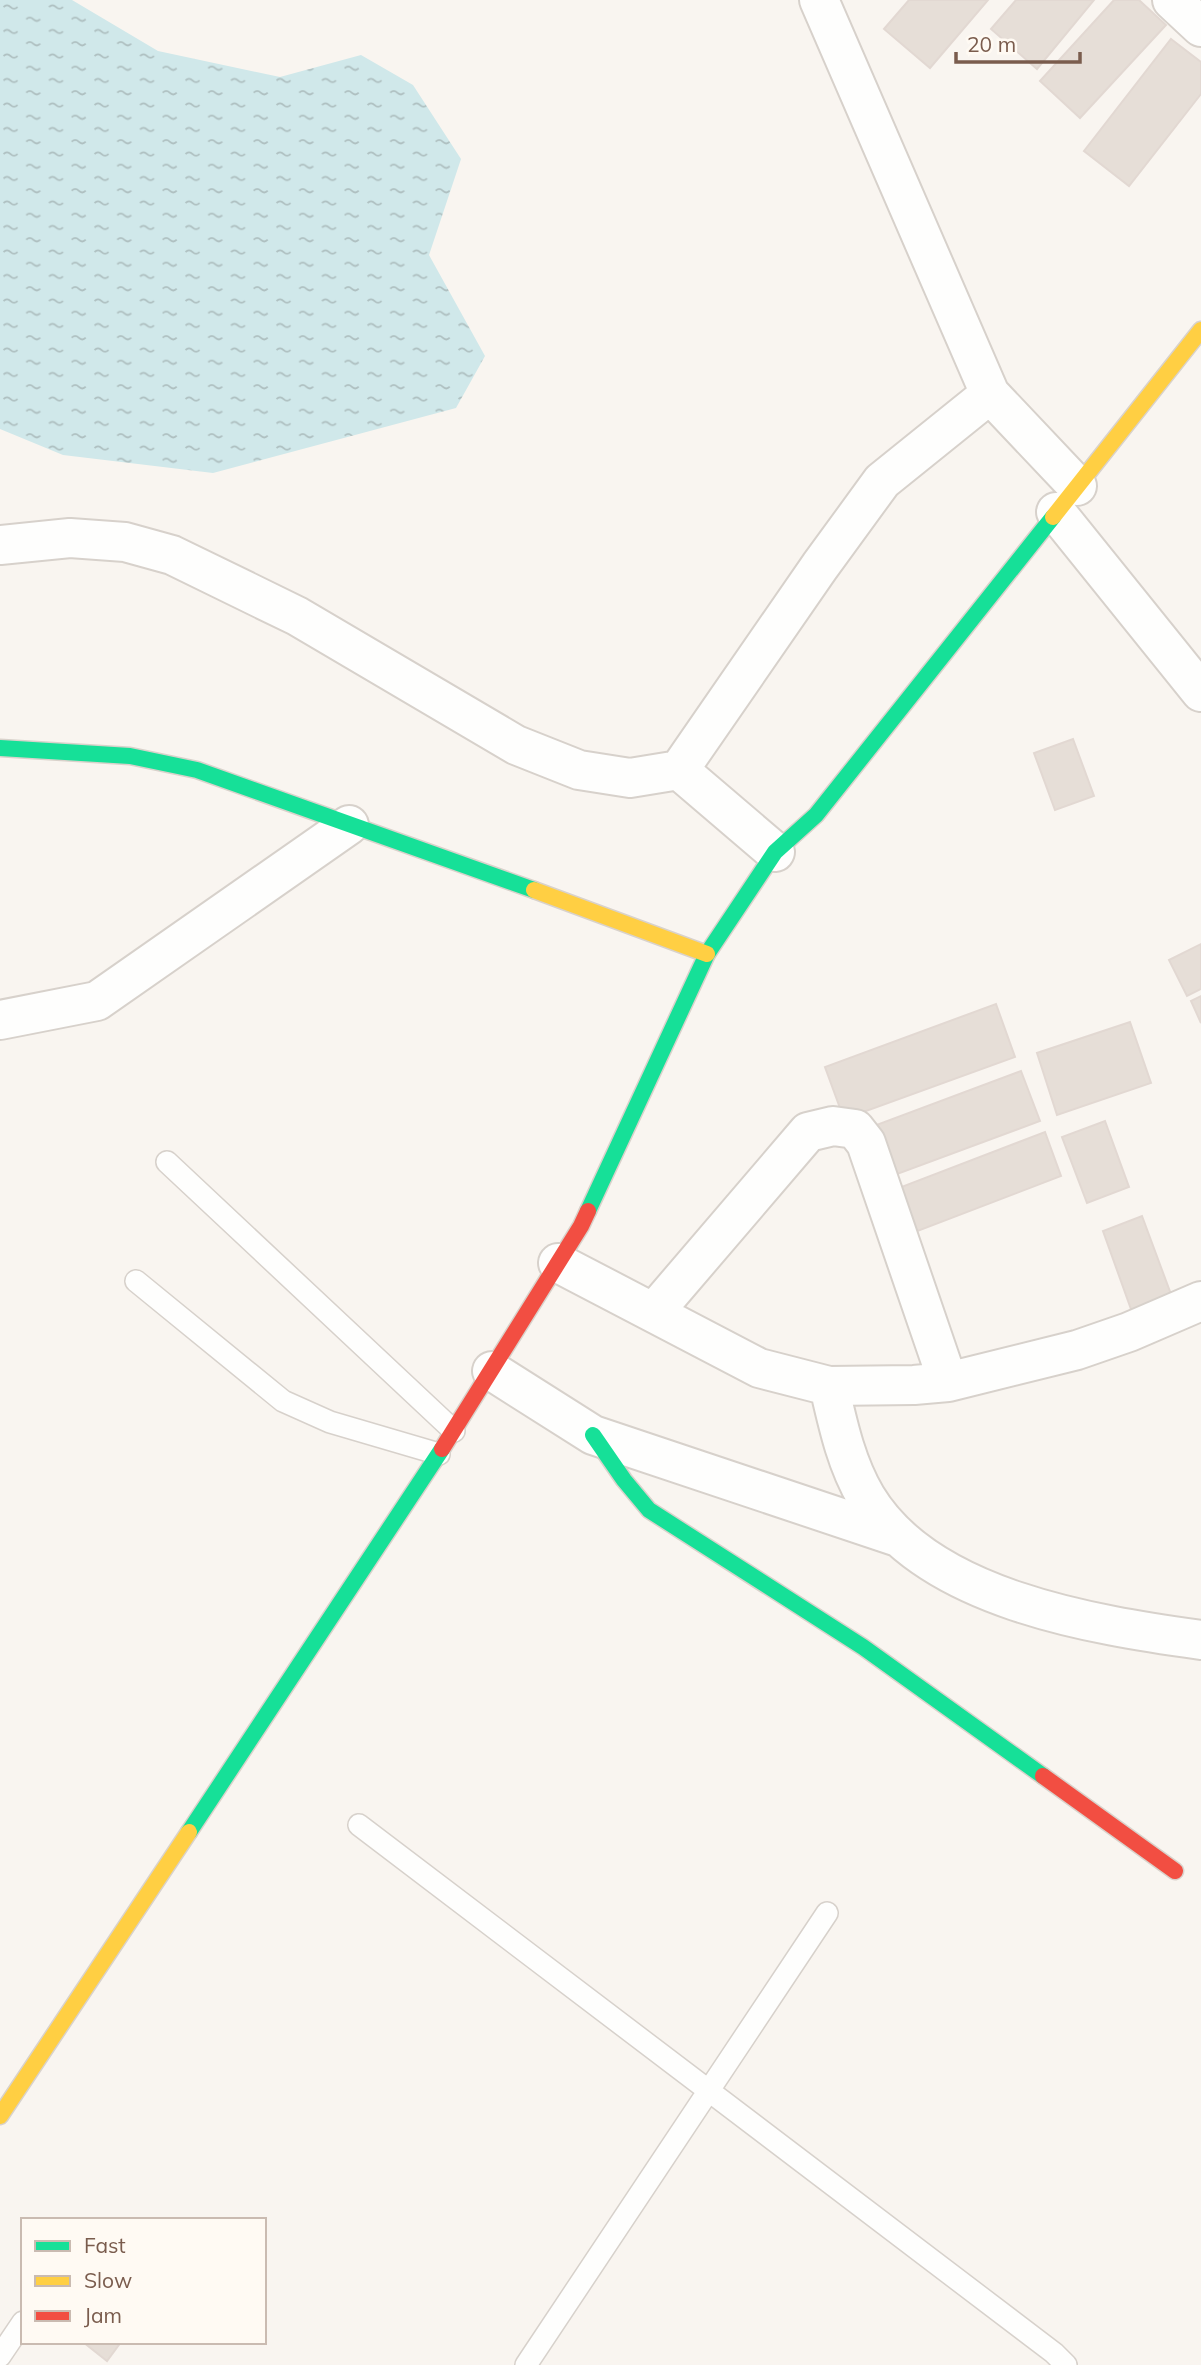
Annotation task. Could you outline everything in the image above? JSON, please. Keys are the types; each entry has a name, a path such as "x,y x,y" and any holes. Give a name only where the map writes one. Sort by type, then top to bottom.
{"street":[{"path":"819,0 990,394 1067,499 1201,692"},
{"path":"1172,0 1201,27"},
{"path":"0,2116 439,1454 581,1226 706,954 775,852 816,815 1201,330"},
{"path":"0,545 70,538 125,542 172,555 297,616 516,745 579,770 630,778 679,770 882,481 990,394"},
{"path":"0,748 131,756 197,770 473,867 706,954"},
{"path":"679,770 775,852"},
{"path":"0,1020 97,1001 349,825"},
{"path":"654,1312 808,1132 833,1126 855,1129 866,1143 948,1381"},
{"path":"558,1263 759,1368 829,1386 914,1385 948,1381 1077,1350 1129,1332 1201,1301"},
{"path":"492,1371 593,1435 898,1537"},
{"path":"829,1386 847,1459 867,1499 898,1537 941,1569 976,1587 1014,1600 1107,1624 1201,1640"},
{"path":"593,1435 649,1510 863,1647 1175,1871"}],"lane":[{"path":"167,1162 454,1431"},
{"path":"136,1281 284,1401 330,1422 439,1454"},
{"path":"359,1825 1054,2353 1066,2365"},
{"path":"526,2365 827,1913"},
{"path":"0,2356 21,2325"}],"water":[{"path":"0,0 72,0 158,51 280,77 361,55 413,85 461,159 429,255 485,356 456,408 213,473 63,455 0,429"}],"building":[{"path":"909,0 988,0 930,68 884,29"},
{"path":"1016,0 1094,0 1037,69 991,29"},
{"path":"1114,0 1139,0 1166,25 1080,118 1040,81"},
{"path":"1171,39 1201,62 1201,94 1129,186 1084,151"},
{"path":"1073,739 1094,796 1055,810 1034,753"},
{"path":"1201,944 1201,989 1187,996 1169,960"},
{"path":"1201,996 1201,1023 1191,1001"},
{"path":"996,1004 1015,1057 844,1119 825,1067"},
{"path":"1130,1022 1151,1083 1057,1115 1037,1053"},
{"path":"1021,1071 1040,1121 889,1177 871,1127"},
{"path":"1105,1121 1129,1187 1087,1203 1062,1137"},
{"path":"1045,1132 1061,1176 907,1235 891,1191"},
{"path":"1142,1216 1172,1297 1132,1312 1103,1231"},
{"path":"86,2344 120,2344 107,2361"}],"traffic: fast":[{"path":"588,1211 707,954 775,852 816,815 1053,517"},
{"path":"0,748 130,756 197,770 534,890"},
{"path":"593,1435 649,1510 863,1647 1043,1776"},
{"path":"189,1832 442,1449"}],"traffic: slow":[{"path":"1053,517 1201,330"},
{"path":"534,890 707,954"},
{"path":"0,2116 189,1832"}],"traffic: jam":[{"path":"442,1449 588,1211"},
{"path":"1043,1776 1175,1871"}]}
